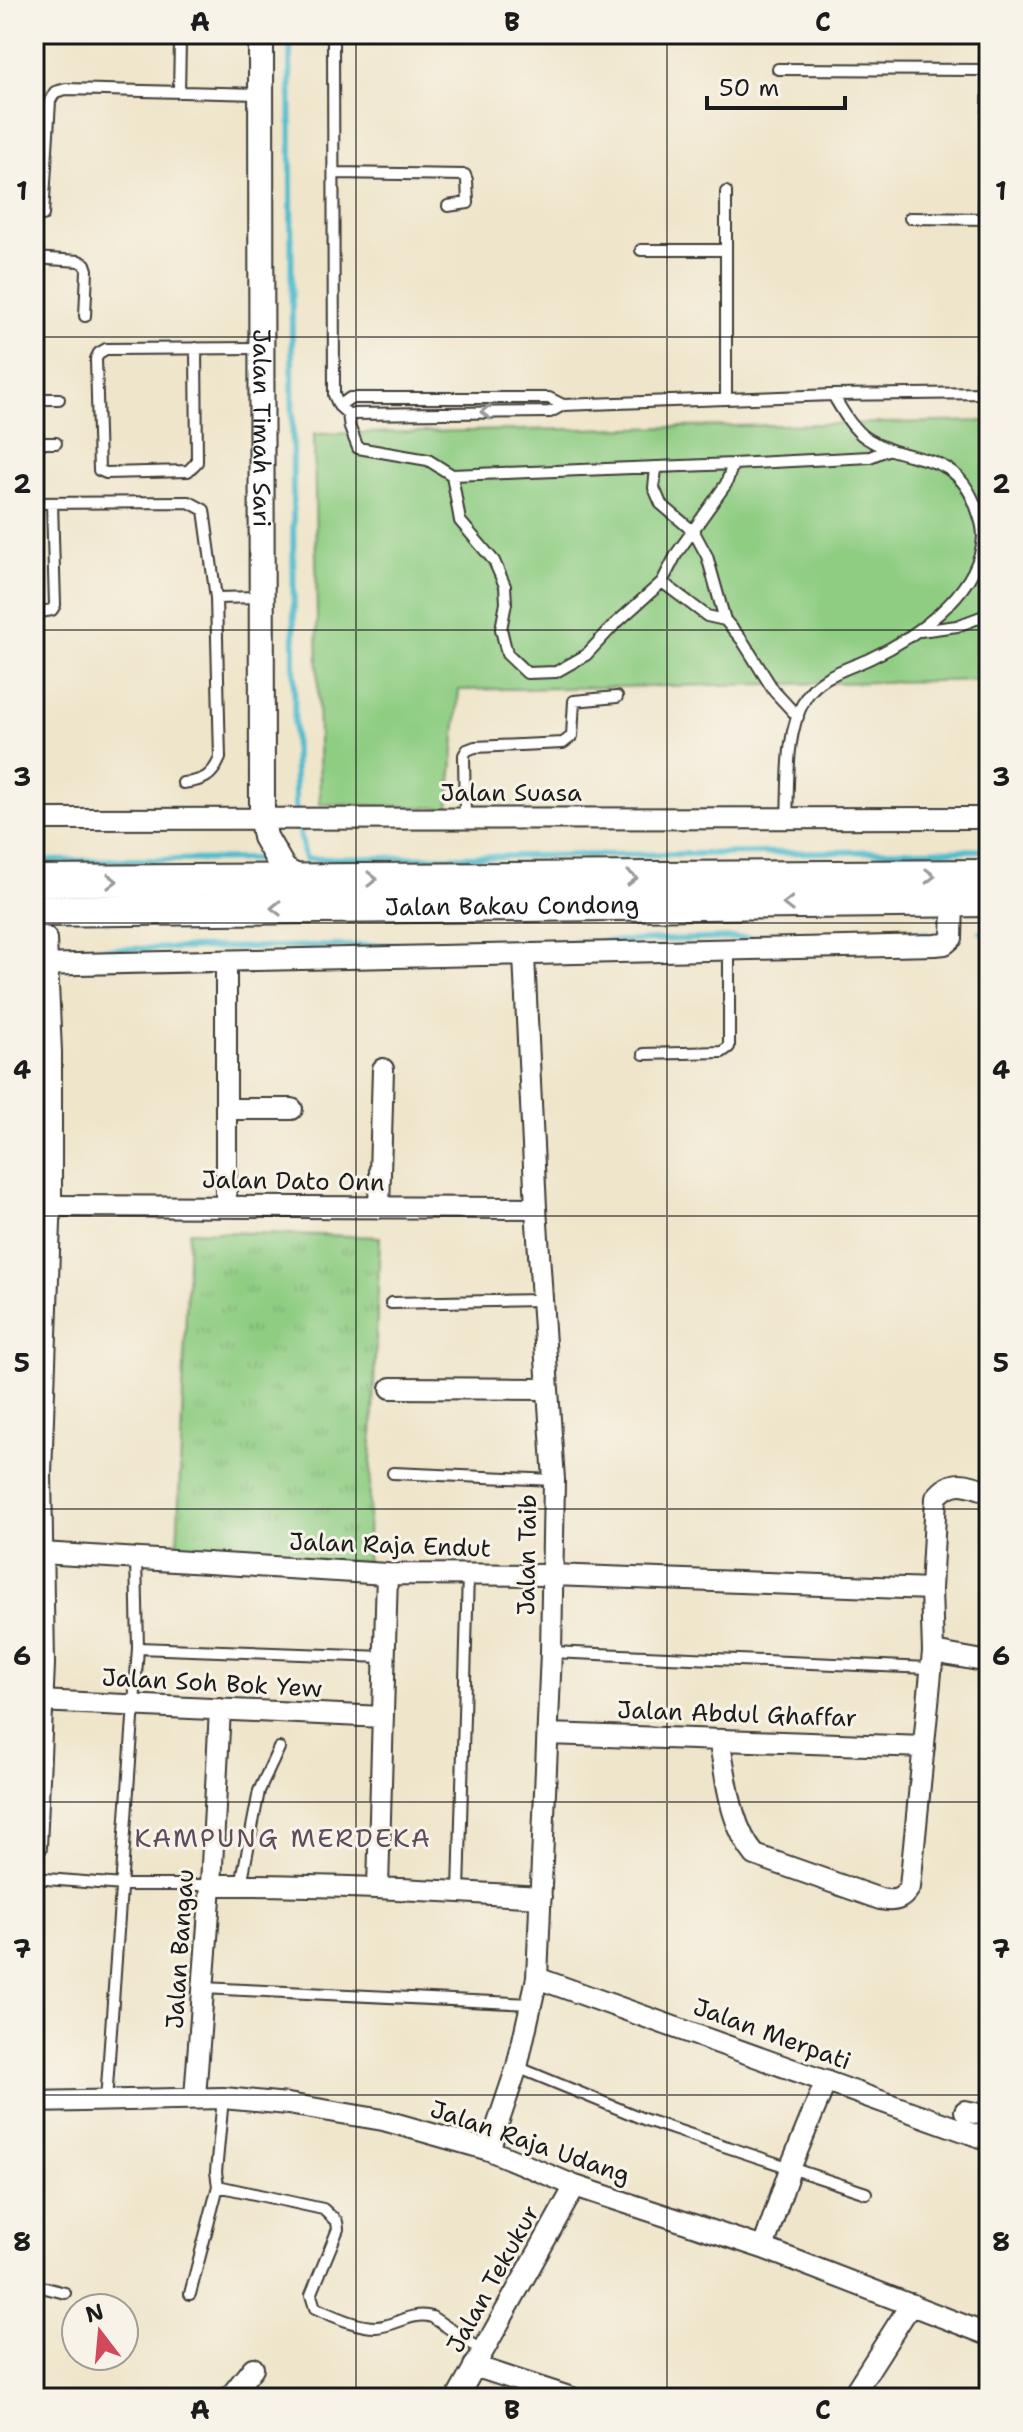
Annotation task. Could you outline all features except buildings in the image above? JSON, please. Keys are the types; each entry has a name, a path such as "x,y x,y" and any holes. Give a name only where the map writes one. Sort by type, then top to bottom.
{"main road":[{"name":"Jalan Bakau Condong","path":"34,881 292,874 989,875"},
{"name":"Jalan Bakau Condong","path":"40,945 110,910 989,901"}],"street":[{"name":"Jalan Timah Sari","path":"261,34 262,596 271,826"},
{"name":"Jalan Suasa","path":"34,819 271,826 324,820 989,818"},
{"path":"271,826 292,874"},
{"path":"34,1847 41,1553 36,1474 44,1199 40,945 226,961 945,944 952,938 953,902"},
{"name":"Jalan Taib","path":"489,2150 517,2067 537,1978 551,1652 554,1480 536,1208 524,956"},
{"path":"226,961 226,1205"},
{"path":"379,1208 383,1069"},
{"path":"226,1109 292,1109"},
{"name":"Jalan Dato Onn","path":"44,1199 379,1208 536,1208"},
{"path":"391,1388 547,1389"},
{"path":"719,1740 736,1823 755,1855 893,1902 904,1897 910,1887 931,1660 936,1498 952,1484 964,1483 989,1492"},
{"name":"Jalan Raja Endut","path":"41,1553 387,1574 552,1575 931,1589"},
{"path":"378,1887 387,1574"},
{"path":"931,1660 989,1662"},
{"name":"Jalan Soh Bok Yew","path":"39,1701 383,1717"},
{"name":"Jalan Bangau","path":"195,2097 220,1709"},
{"name":"Jalan Abdul Ghaffar","path":"548,1734 924,1747"},
{"path":"211,1885 378,1887 541,1897"},
{"name":"Jalan Merpati","path":"537,1978 989,2140"},
{"path":"763,2248 791,2166 826,2081"},
{"name":"Jalan Raja Udang","path":"34,2102 223,2098 288,2104 383,2120 489,2150 575,2186 763,2248 987,2330"},
{"path":"965,2111 989,2116"},
{"name":"Jalan Tekukur","path":"457,2398 575,2186"},
{"path":"851,2398 911,2304"},
{"path":"478,2358 572,2398"},
{"path":"229,2398 253,2368"}],"lane":[{"path":"178,34 179,92"},
{"path":"333,34 334,395 339,406 348,414 358,448 428,460 452,475 870,457 887,450"},
{"path":"778,69 982,70 987,74 987,219 910,218"},
{"path":"43,215 50,101 55,92 66,89 261,94"},
{"path":"335,173 465,175 468,203 448,206"},
{"path":"726,192 726,399"},
{"path":"641,250 726,250"},
{"path":"34,258 85,264 85,316"},
{"path":"196,348 197,462 194,468 188,471 106,473 99,470 96,374 99,353 106,349 196,348 261,348"},
{"path":"348,414 550,412 563,405 989,393"},
{"path":"787,818 791,746 806,697 824,678 873,657 920,631 966,586 977,567 983,544 982,522 971,495 954,471 932,460 887,450 862,436 833,395"},
{"path":"339,406 350,398 549,398 563,405"},
{"path":"34,399 59,399"},
{"path":"34,443 56,443"},
{"path":"452,475 460,521 494,561 505,586 506,603 501,629 507,654 527,673 556,672 586,655 662,582 677,553 726,484 733,464"},
{"path":"656,468 654,488 661,504 694,532 707,556 725,620 742,640 774,691 798,717"},
{"path":"34,503 175,501 197,504 204,510 216,598 220,758 206,779 183,783"},
{"path":"34,613 52,610 55,605 52,503"},
{"path":"662,582 707,616 725,620"},
{"path":"216,598 262,596"},
{"path":"920,631 957,626 989,614"},
{"path":"465,819 464,755 467,750 475,747 563,743 572,736 574,701 617,697"},
{"path":"644,1054 722,1052 729,1047 729,951"},
{"path":"391,1303 542,1300"},
{"path":"393,1473 554,1480"},
{"path":"106,2101 135,1705 138,1648 136,1558"},
{"path":"459,1892 468,1574"},
{"path":"138,1648 385,1657"},
{"path":"551,1652 931,1660"},
{"path":"241,1885 259,1791 279,1748"},
{"path":"34,1878 123,1885 211,1885"},
{"path":"203,1988 532,2004"},
{"path":"517,2067 646,2120 866,2193"},
{"path":"190,2294 218,2186 216,2172 223,2098"},
{"path":"218,2186 323,2209 337,2222 338,2229 311,2295 315,2308 339,2318 378,2327 423,2314 432,2317 478,2358"},
{"path":"34,2285 61,2292"}],"green space":[{"path":"989,421 989,680 459,690 449,808 320,804 314,434"},
{"path":"189,1231 380,1237 367,1562 177,1553"}],"waterway":[{"path":"290,34 295,805 305,859 989,850"},
{"path":"34,861 270,859"},
{"path":"981,932 989,932"},
{"path":"50,950 555,943 927,933"}],"district":[{"name":"KAMPUNG MERDEKA","path":"283,1838"}]}
